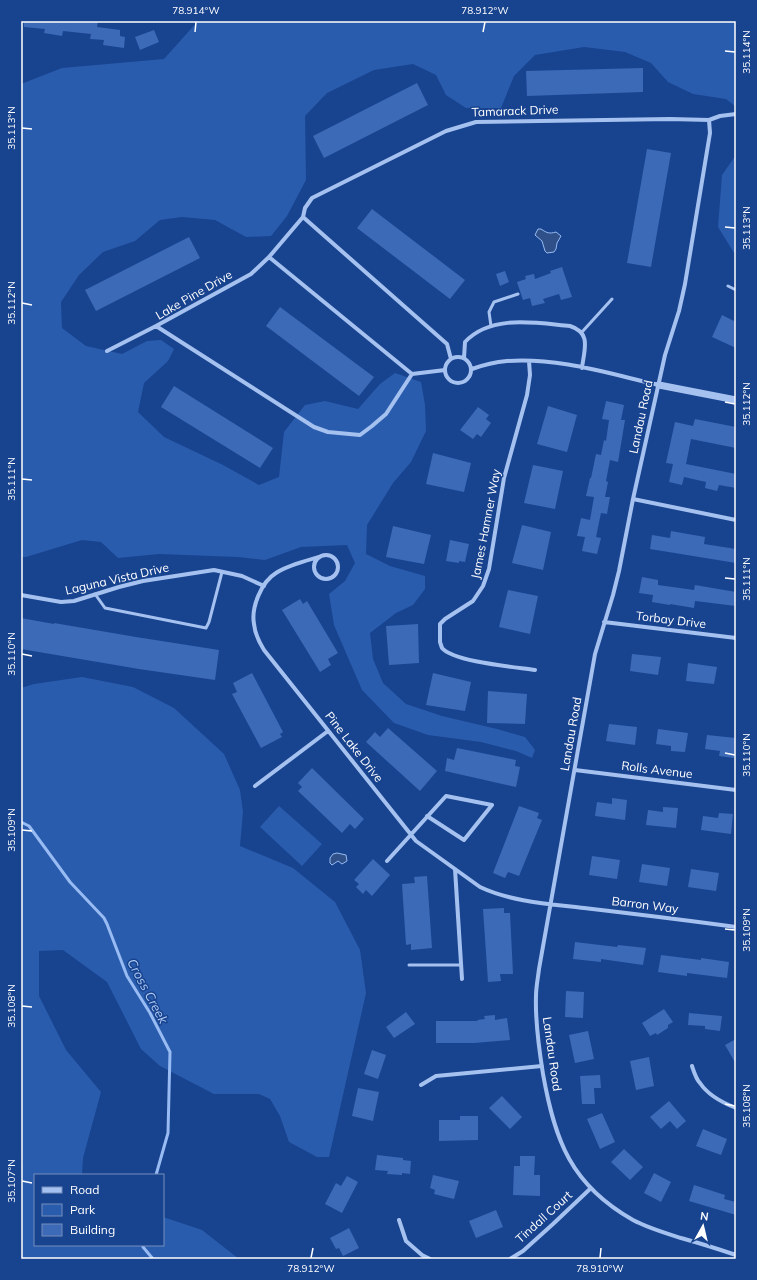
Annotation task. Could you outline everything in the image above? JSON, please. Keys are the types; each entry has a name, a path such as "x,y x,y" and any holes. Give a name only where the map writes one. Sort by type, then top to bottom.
{"street":[{"path":"709,120 720,116 736,114"},
{"name":"Tamarack Drive","path":"303,217 305,208 312,198 446,131 476,122 670,119 709,120"},
{"name":"Landau Road","path":"709,120 710,133 685,284 679,311 665,355 633,499 619,571 596,654 536,995 536,1017 548,1102 554,1123 561,1143 573,1166 591,1188 615,1209 634,1220 662,1232 736,1255"},
{"path":"303,217 447,344 451,359"},
{"name":"Lake Pine Drive","path":"303,217 269,257 251,274 156,326 314,426 328,432 360,435 386,414 412,374"},
{"path":"269,257 412,374 445,370"},
{"path":"464,358 465,342 470,336 491,326 509,323 525,323 570,326 582,332 585,340 582,368"},
{"path":"107,351 156,326"},
{"path":"456,357 464,358 468,361 472,369 471,374 467,381 459,384 454,383 448,378 445,370 448,362 456,357"},
{"path":"472,369 487,364 507,361 547,362 736,400"},
{"name":"James Hamner Way","path":"529,361 530,375 527,394 504,478 489,569 483,586 473,601 444,619 440,624 440,631 442,648 450,654 478,661 535,670"},
{"path":"633,499 736,520"},
{"path":"326,555 330,556 336,561 338,565 337,573 332,579 324,580 314,572 314,564 319,557 326,555"},
{"name":"Pine Lake Drive","path":"319,557 275,573 258,596 254,611 254,622 258,640 264,650 416,841 480,887 490,892 508,897 552,904"},
{"name":"Laguna Vista Drive","path":"21,595 61,602 74,601 132,584 171,576 214,570 242,576 264,586"},
{"name":"Torbay Drive","path":"604,622 736,638"},
{"path":"255,786 328,731"},
{"name":"Rolls Avenue","path":"575,770 736,790"},
{"path":"387,861 427,816 446,796 492,805 464,840 427,816"},
{"path":"455,869 462,980"},
{"name":"Barron Way","path":"552,904 736,927"},
{"path":"421,1085 436,1076 542,1066"},
{"path":"692,1066 699,1083 709,1093 736,1108"},
{"name":"Tindall Court","path":"510,1259 523,1251 591,1188"},
{"path":"399,1220 406,1241 422,1255 430,1259"}],"lane":[{"path":"728,286 736,290"},
{"path":"491,326 489,312 494,302 518,294"},
{"path":"582,332 612,298"},
{"path":"95,594 105,608 206,628 210,622 222,572"},
{"path":"409,965 461,965"}],"green space":[{"path":"198,21 736,21 736,140 735,106 726,99 693,94 668,82 651,63 625,52 584,47 535,55 514,76 501,108 466,108 446,95 436,75 413,64 374,70 327,93 305,116 306,180 287,216 271,236 246,237 215,220 182,217 160,220 135,241 103,252 79,275 61,302 62,328 86,346 122,354 147,341 161,340 174,349 168,361 144,383 138,412 164,437 223,465 259,485 279,477 284,432 305,405 325,401 358,409 380,384 395,373 421,382 425,405 426,431 411,462 393,483 367,525 366,554 390,566 425,576 425,589 413,605 396,613 370,633 373,659 383,683 406,704 442,716 525,737 535,750 532,758 516,751 481,742 428,735 394,723 362,690 334,625 329,594 345,581 355,563 347,545 301,547 265,560 238,557 159,554 118,558 101,542 82,540 26,557 21,557 21,84 62,68 164,59"},
{"path":"736,155 736,256 718,227 722,175"},
{"path":"82,677 133,687 174,708 224,754 240,790 243,812 240,846 293,868 335,902 360,950 366,993 329,1157 317,1157 289,1142 280,1116 270,1099 259,1094 214,1094 160,1066 141,1049 107,982 63,950 39,951 39,996 66,1050 101,1092 83,1158 82,1174 34,1174 34,1246 164,1246 164,1217 202,1230 239,1259 21,1259 21,1165 23,1162 21,1148 21,688 34,684"},
{"path":"279,806 322,844 302,866 260,827"}],"shaded area":[{"path":"538,229 548,233 556,232 561,236 554,252 547,253 545,251 542,241 535,235"},
{"path":"337,853 346,855 347,861 342,864 338,861 332,865 330,863 330,858 333,854"}],"building":[{"path":"24,21 98,21 97,27 120,30 120,36 125,37 124,48 103,45 104,40 90,39 91,34 63,31 62,36 44,33 45,29 24,27"},
{"path":"154,30 159,42 140,50 135,37"},
{"path":"643,68 643,92 527,96 526,71"},
{"path":"417,83 428,105 324,158 313,136"},
{"path":"647,149 671,153 651,267 627,263"},
{"path":"372,209 465,280 450,299 357,228"},
{"path":"189,237 200,258 96,311 85,290"},
{"path":"562,267 572,297 561,300 559,294 543,299 545,303 532,306 530,298 523,300 517,282 526,279 525,276 534,274 535,279 551,273 550,271"},
{"path":"505,271 509,282 500,286 496,274"},
{"path":"280,307 374,377 359,396 266,326"},
{"path":"722,315 736,322 736,348 712,337"},
{"path":"174,386 273,448 260,468 161,407"},
{"path":"606,401 624,405 621,420 625,420 618,462 610,460 605,497 610,497 607,514 601,513 596,537 601,538 597,554 582,551 585,537 577,536 581,518 590,520 594,497 586,496 596,454 601,455 604,440 606,441 609,420 602,419"},
{"path":"548,406 577,415 567,452 537,444"},
{"path":"478,407 489,415 486,419 491,423 481,437 477,434 473,439 460,430"},
{"path":"695,419 736,427 736,448 691,439 686,464 736,474 736,488 719,485 717,491 705,488 706,482 684,477 682,485 669,482 673,464 666,463 675,422 693,426"},
{"path":"433,453 471,463 464,492 426,484"},
{"path":"533,465 563,471 555,509 524,503"},
{"path":"522,525 551,532 543,570 512,563"},
{"path":"393,526 431,535 424,564 386,557"},
{"path":"671,531 705,537 704,544 736,549 736,563 650,549 652,535 670,538"},
{"path":"450,540 469,544 465,562 459,561 459,563 446,561"},
{"path":"642,577 658,580 658,585 694,590 695,585 736,592 736,606 695,601 694,608 652,602 653,595 639,593"},
{"path":"508,590 538,596 530,634 499,627"},
{"path":"300,599 303,604 307,601 338,653 328,659 331,665 320,672 282,610"},
{"path":"21,618 219,650 215,680 21,649"},
{"path":"418,624 419,663 389,665 386,626"},
{"path":"632,654 661,657 658,675 630,671"},
{"path":"688,663 717,667 714,684 686,681"},
{"path":"252,673 283,732 280,734 282,737 261,748 232,694 237,692 233,683"},
{"path":"433,673 471,682 465,711 426,705"},
{"path":"488,691 527,694 525,724 487,723"},
{"path":"609,724 637,727 635,745 606,741"},
{"path":"388,728 437,771 420,791 366,742 375,732 380,737"},
{"path":"658,729 688,733 685,752 671,751 671,746 656,744"},
{"path":"707,735 736,738 734,758 719,756 720,751 705,749"},
{"path":"457,748 516,760 515,766 520,767 516,787 445,771 447,758 454,760"},
{"path":"312,768 364,819 355,829 350,824 342,833 298,791 302,787 298,783"},
{"path":"612,798 627,800 625,820 595,816 597,802 612,804"},
{"path":"519,806 539,813 537,818 542,820 519,876 508,872 505,878 493,873"},
{"path":"663,807 678,808 676,828 646,825 648,810 663,812"},
{"path":"719,813 733,814 731,834 701,830 703,816 718,818"},
{"path":"592,856 620,860 617,879 589,875"},
{"path":"373,859 390,875 372,896 366,890 363,894 356,887 359,884 354,880"},
{"path":"642,864 670,868 667,886 639,882"},
{"path":"691,869 719,873 716,891 688,887"},
{"path":"427,876 432,948 411,950 411,944 406,945 402,884 415,883 414,877"},
{"path":"504,908 504,913 510,913 513,974 500,974 501,981 488,982 483,909"},
{"path":"575,942 617,947 618,945 646,948 643,965 601,959 601,962 573,959"},
{"path":"661,955 729,962 727,978 687,973 687,976 658,972"},
{"path":"566,991 584,992 583,1018 565,1017"},
{"path":"664,1009 673,1022 668,1025 668,1028 657,1035 656,1033 650,1036 642,1023"},
{"path":"406,1012 415,1024 394,1038 386,1027"},
{"path":"689,1013 722,1016 720,1031 705,1029 705,1026 688,1025"},
{"path":"495,1015 495,1020 507,1018 510,1040 474,1043 436,1043 436,1021 478,1021 477,1020 485,1019 484,1016"},
{"path":"588,1031 594,1059 575,1063 569,1035"},
{"path":"736,1039 736,1064 725,1045"},
{"path":"372,1050 386,1055 378,1079 364,1074"},
{"path":"649,1057 654,1086 636,1090 630,1061"},
{"path":"600,1075 601,1088 594,1088 595,1104 582,1104 580,1076"},
{"path":"358,1088 379,1092 373,1121 352,1116"},
{"path":"502,1096 522,1117 510,1129 489,1108"},
{"path":"669,1101 686,1121 677,1129 670,1121 661,1129 650,1117"},
{"path":"602,1113 615,1142 600,1149 587,1119"},
{"path":"460,1116 478,1116 478,1140 439,1141 439,1120 460,1120"},
{"path":"703,1129 727,1139 721,1155 696,1146"},
{"path":"624,1149 643,1167 630,1180 611,1162"},
{"path":"377,1155 403,1158 403,1160 411,1161 410,1174 387,1174 388,1171 375,1170"},
{"path":"520,1156 535,1156 534,1175 540,1175 540,1196 513,1195 514,1166 520,1166"},
{"path":"654,1173 671,1182 661,1202 644,1193"},
{"path":"433,1175 459,1181 454,1199 434,1194 435,1190 430,1188"},
{"path":"347,1176 358,1182 342,1213 325,1204 336,1183 341,1186"},
{"path":"694,1185 725,1195 724,1199 736,1202 736,1215 689,1201"},
{"path":"496,1210 503,1227 476,1238 469,1221"},
{"path":"349,1228 359,1248 343,1256 339,1248 336,1249 330,1238"}],"waterway":[{"name":"Cross Creek","path":"21,822 29,826 70,882 104,918 127,976 150,1013 170,1052 168,1133 156,1174"},
{"name":"Cross Creek","path":"143,1246 153,1259"}]}
